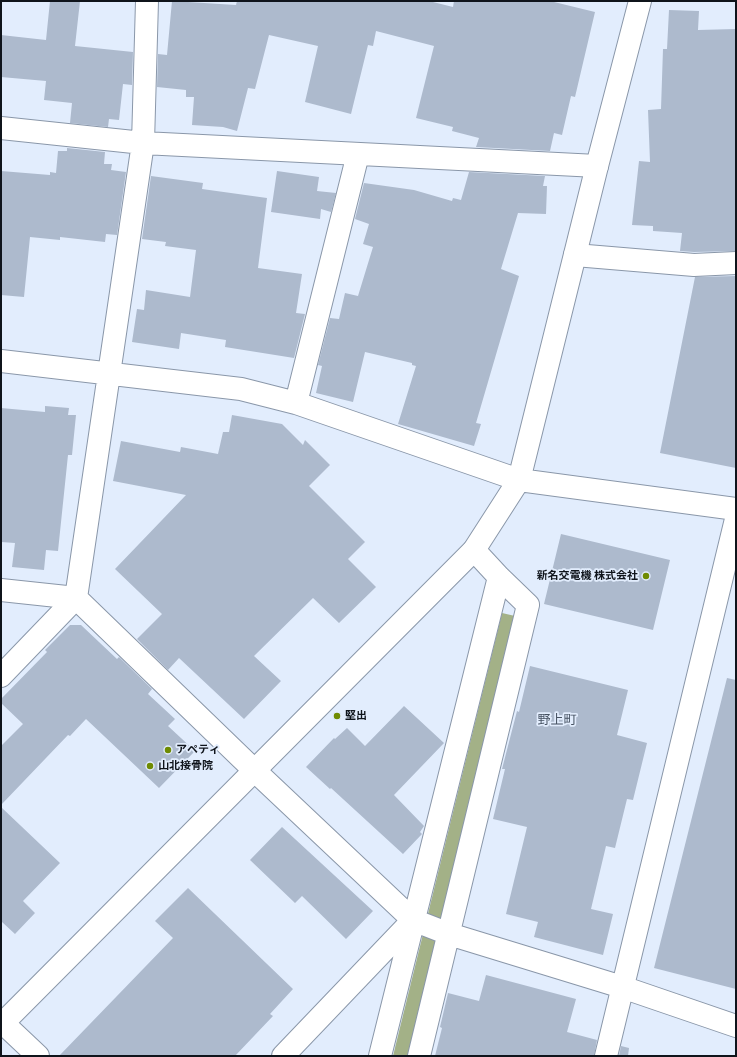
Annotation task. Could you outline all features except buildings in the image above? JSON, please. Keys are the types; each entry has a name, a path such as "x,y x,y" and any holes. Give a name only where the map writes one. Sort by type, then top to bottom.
{"street":[{"path":"1,676 76,598 143,143 147,1"},
{"path":"38,1056 2,1024 474,550 519,480 597,166 640,1"},
{"path":"1,128 143,143 597,166"},
{"path":"296,403 358,154"},
{"path":"575,255 694,265 736,263"},
{"path":"1,361 241,389 296,403 519,480 736,509"},
{"path":"606,1056 736,519"},
{"path":"380,1056 432,927 528,605 474,550"},
{"path":"419,1056 432,927 499,577"},
{"path":"1,590 76,598 254,770 432,927 622,987 736,1026"},
{"path":"283,1056 432,927"}],"shaded area":[{"path":"502,613 515,616 408,1056 393,1056"}],"place":[{"name":"新名交電機 株式会社","path":"646,576"},
{"name":"堅出","path":"337,716"},
{"name":"アペティ","path":"168,750"},
{"name":"山北接骨院","path":"150,766"}],"district":[{"name":"野上町","path":"557,720"}]}
